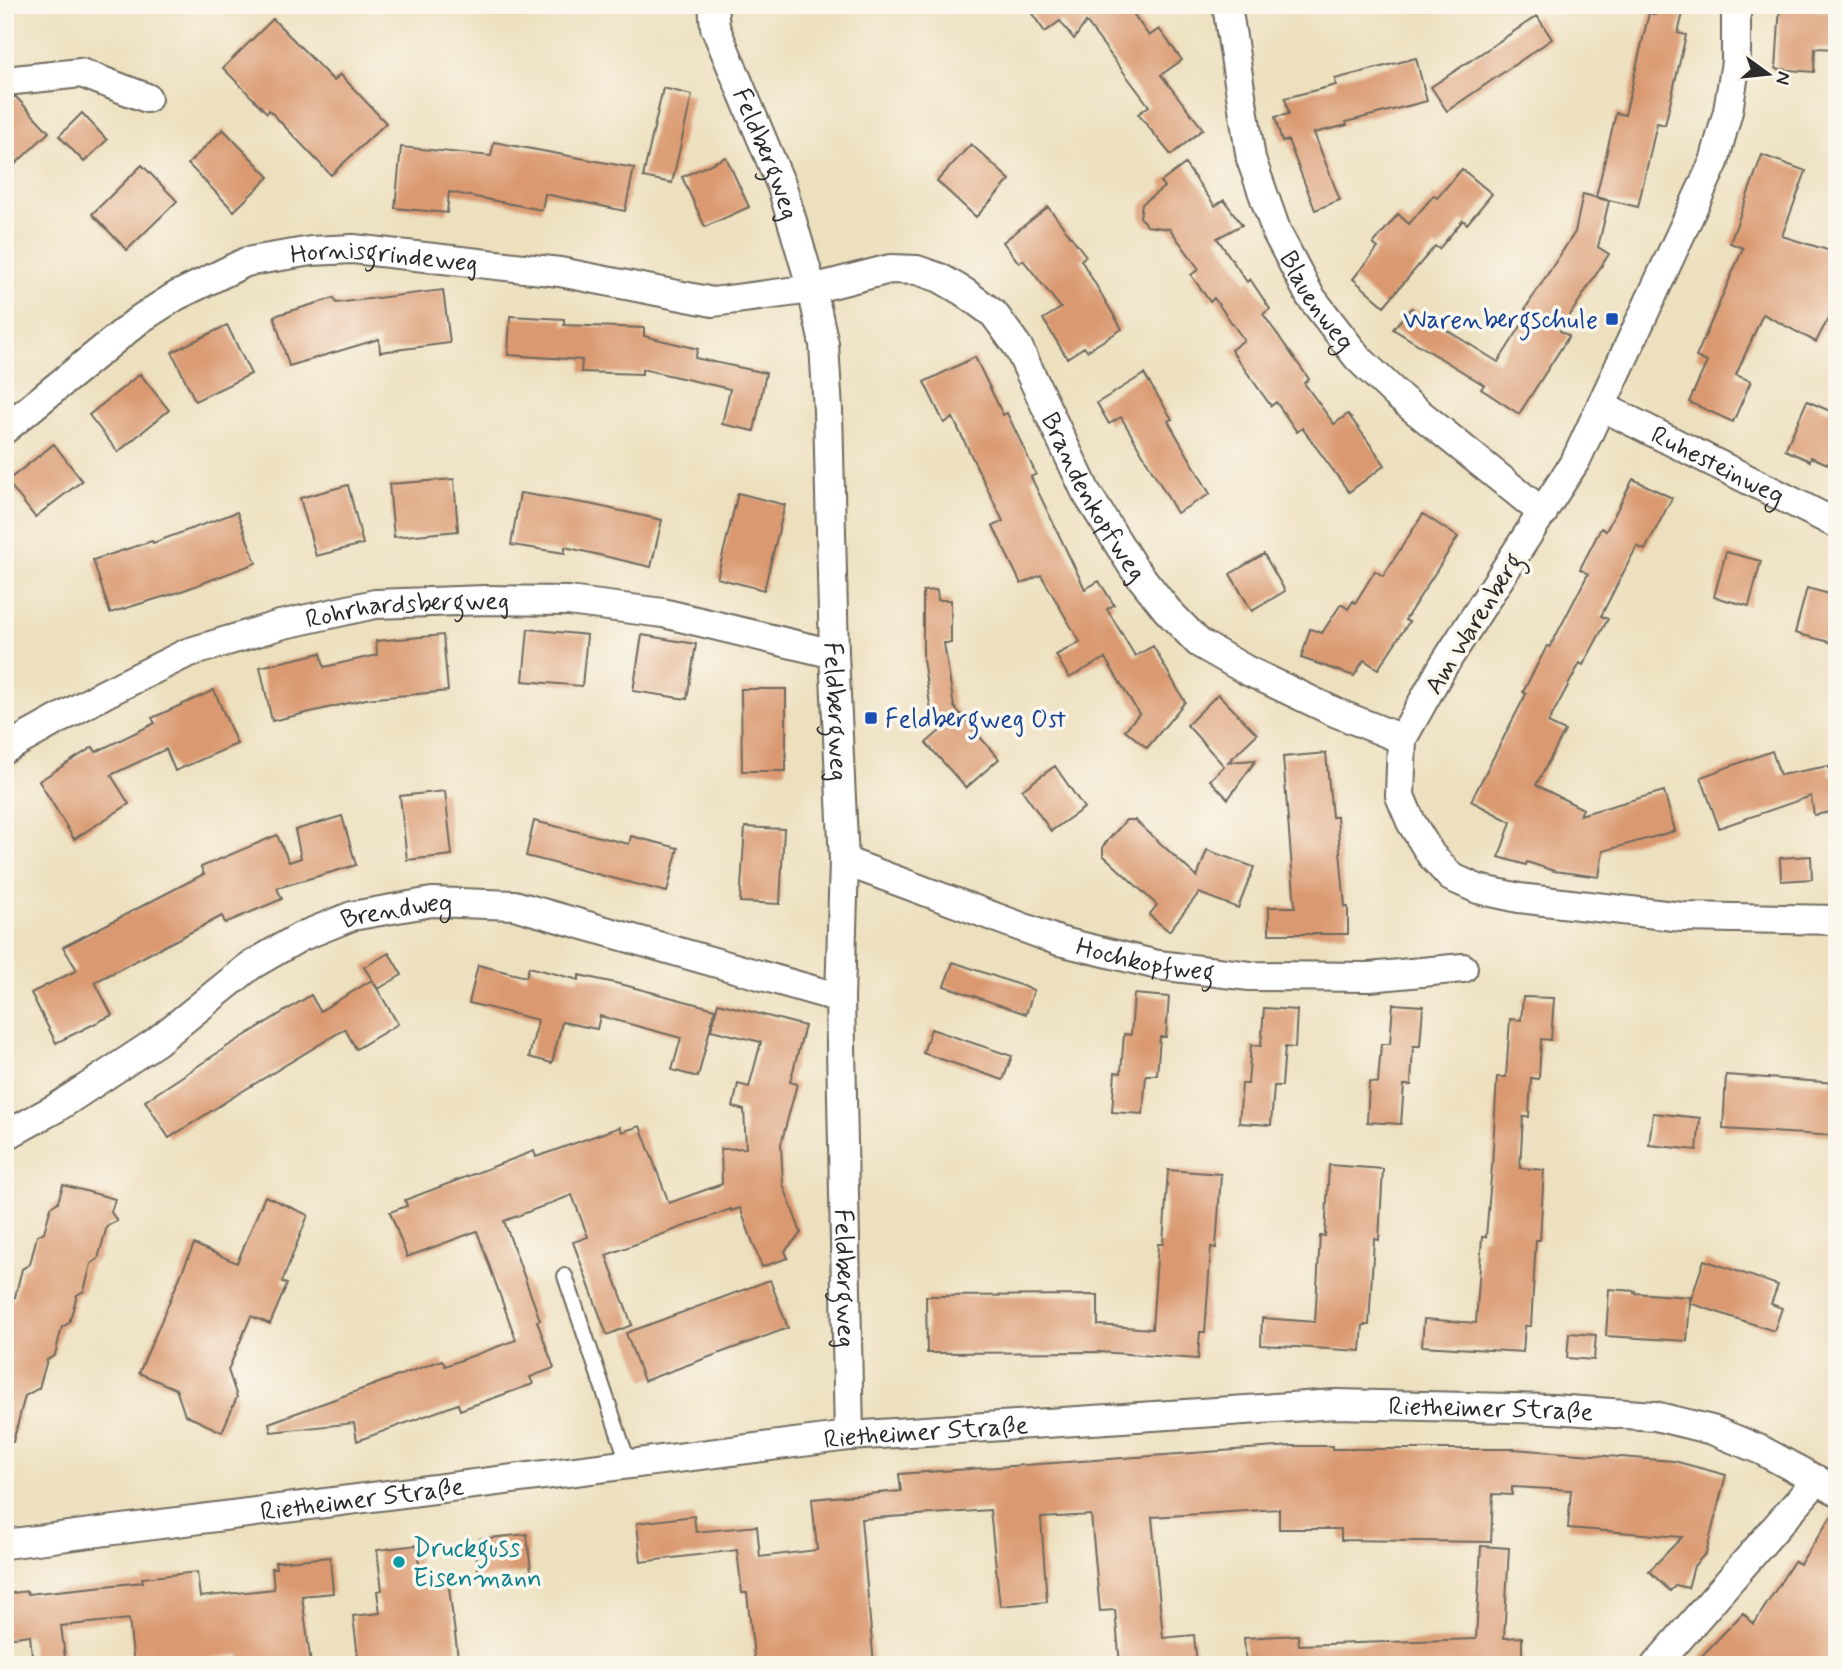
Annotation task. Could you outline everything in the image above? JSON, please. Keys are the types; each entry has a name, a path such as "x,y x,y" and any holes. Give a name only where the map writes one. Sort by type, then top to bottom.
{"street":[{"name":"Feldbergweg","path":"713,5 715,27 782,187 812,289 824,344 844,861 840,998 849,1436"},
{"name":"Blauenweg","path":"1227,5 1251,159 1277,233 1310,296 1358,358 1398,396 1543,513"},
{"name":"Am Warenberg","path":"1736,5 1736,62 1728,111 1714,162 1576,460 1443,666 1402,739 1400,796 1411,822 1431,855 1451,877 1478,889 1518,898 1682,917 1837,920"},
{"path":"5,81 81,73 147,98"},
{"name":"Hornisgrindeweg","path":"5,429 140,319 176,296 246,262 311,251 353,249 559,272 713,302 812,289"},
{"name":"Brandenkopfweg","path":"812,289 890,269 917,270 940,278 994,314 1018,347 1086,492 1133,567 1175,618 1199,643 1246,670 1337,713 1402,739"},
{"name":"Ruhesteinweg","path":"1601,406 1837,524"},
{"name":"Rohrhardsbergweg","path":"5,749 104,694 187,653 280,625 375,604 485,600 568,601 663,613 834,654"},
{"name":"Hochkopfweg","path":"844,861 1059,941 1158,965 1250,976 1342,977 1463,968"},
{"name":"Brendweg","path":"5,1136 56,1108 156,1042 250,966 300,937 352,916 432,902 514,905 840,998"},
{"name":"Rietheimer Straße","path":"5,1544 628,1462 849,1436 1336,1404 1553,1409 1655,1416 1712,1430 1760,1450 1827,1485"},
{"path":"1656,1665 1827,1485"}],"lane":[{"path":"565,1276 628,1462"}],"building":[{"path":"1026,5 1127,5 1149,36 1159,29 1182,60 1161,75 1203,129 1171,155 1138,114 1149,106 1086,22 1074,39 1060,21 1045,32"},
{"path":"1657,5 1685,5 1678,33 1686,35 1665,125 1657,123 1638,207 1596,197 1616,113 1625,115 1649,13 1655,14"},
{"path":"1780,5 1818,5 1818,11 1837,12 1837,49 1815,48 1814,72 1776,69"},
{"path":"1537,16 1552,39 1447,111 1431,87"},
{"path":"273,19 334,81 340,74 386,123 331,175 269,110 267,113 223,68"},
{"path":"1416,58 1427,101 1314,133 1340,200 1315,210 1288,140 1282,142 1275,117 1289,114 1285,98 1336,85 1335,79"},
{"path":"663,88 692,95 672,183 643,177"},
{"path":"5,97 16,97 49,132 5,174"},
{"path":"82,113 107,140 84,162 59,136"},
{"path":"223,129 269,177 234,211 188,164"},
{"path":"494,142 634,168 625,211 545,194 542,210 449,192 447,213 395,208 401,147 491,156"},
{"path":"971,144 1010,180 976,217 937,181"},
{"path":"1762,155 1806,171 1782,236 1837,253 1837,301 1816,342 1763,314 1736,375 1751,381 1733,422 1689,402 1707,362 1696,357 1743,248 1730,243"},
{"path":"726,157 749,207 705,227 682,177"},
{"path":"1185,164 1215,206 1224,200 1242,225 1217,238 1247,282 1250,279 1270,309 1263,314 1309,379 1304,383 1334,424 1348,414 1385,465 1349,492 1302,428 1297,432 1276,402 1271,406 1231,350 1244,340 1214,298 1210,302 1191,275 1199,269 1170,229 1147,226 1140,217 1142,204 1164,187 1161,182"},
{"path":"142,165 177,201 127,250 92,214"},
{"path":"1462,169 1492,194 1467,224 1463,220 1439,249 1435,246 1384,306 1353,279 1378,248 1373,244 1398,214 1409,224 1434,195 1437,198"},
{"path":"1583,194 1609,201 1598,247 1609,254 1560,331 1569,336 1519,414 1481,389 1484,385 1393,329 1411,308 1498,362 1530,312 1525,309 1575,232"},
{"path":"1048,207 1086,256 1081,260 1122,329 1087,351 1084,347 1067,358 1043,319 1061,308 1023,260 1019,263 1003,242"},
{"path":"443,290 450,343 380,352 379,339 289,366 274,316 334,298 336,303"},
{"path":"510,316 564,319 564,325 644,328 644,336 698,349 695,358 766,373 754,431 722,424 730,389 642,369 642,374 581,372 582,360 508,355"},
{"path":"227,325 251,374 195,401 172,352"},
{"path":"975,357 1003,415 1007,413 1036,474 1031,477 1085,589 1099,581 1114,605 1107,609 1135,656 1153,646 1185,702 1147,748 1125,730 1139,714 1105,658 1069,678 1056,655 1080,642 1041,575 1021,584 993,526 1003,521 953,418 944,423 924,382"},
{"path":"140,374 169,410 118,452 89,415"},
{"path":"1144,374 1172,419 1168,421 1210,494 1177,513 1121,417 1109,424 1097,403"},
{"path":"1807,401 1837,414 1837,468 1811,457 1810,461 1785,450"},
{"path":"54,444 82,481 35,517 7,481"},
{"path":"454,479 458,531 394,537 389,484"},
{"path":"1633,479 1672,498 1645,550 1637,546 1601,616 1608,619 1583,665 1580,663 1548,723 1565,731 1536,785 1583,809 1580,815 1664,791 1675,831 1603,851 1599,877 1554,871 1499,857 1511,822 1471,801 1526,694 1523,692 1588,574 1580,569 1601,528 1606,531"},
{"path":"348,485 363,544 316,556 300,498"},
{"path":"520,493 662,520 651,567 565,547 565,553 511,545"},
{"path":"738,493 785,505 764,590 717,578"},
{"path":"237,512 256,563 179,592 110,613 93,560 152,541 153,543"},
{"path":"1423,514 1458,537 1405,620 1409,622 1378,669 1364,660 1354,676 1301,658 1310,629 1322,633 1341,604 1348,609 1353,601 1355,603 1375,571 1383,576"},
{"path":"1726,552 1761,561 1749,606 1714,597"},
{"path":"1264,554 1285,591 1252,611 1230,574"},
{"path":"1807,588 1837,596 1837,644 1795,633"},
{"path":"937,590 938,600 951,600 951,643 944,643 954,707 999,759 966,788 926,743 942,729 932,717 923,660 923,591"},
{"path":"528,629 587,635 582,686 523,681"},
{"path":"443,635 448,691 366,699 272,721 260,667 321,653 324,667 377,655 376,641"},
{"path":"642,635 696,644 687,699 633,691"},
{"path":"741,689 786,689 786,771 742,771"},
{"path":"214,690 237,744 175,771 166,749 111,775 129,804 74,839 39,781 93,747 96,752 155,723 152,718"},
{"path":"1218,694 1257,734 1228,762 1256,760 1228,799 1210,780 1224,766 1187,725"},
{"path":"1772,751 1780,775 1829,766 1830,775 1837,774 1837,811 1814,815 1811,796 1719,828 1701,777"},
{"path":"1326,753 1332,817 1337,817 1345,907 1348,907 1348,934 1269,934 1269,907 1295,907 1283,757"},
{"path":"1055,766 1084,808 1051,831 1022,790"},
{"path":"445,791 452,855 407,860 400,796"},
{"path":"342,816 356,865 277,888 282,899 225,923 222,916 95,982 112,1015 56,1043 31,993 77,970 63,947 204,874 201,867 277,835 289,862 301,858 295,830"},
{"path":"1126,820 1135,820 1197,877 1207,850 1254,867 1238,908 1199,893 1169,931 1149,915 1157,905 1103,855 1103,846"},
{"path":"534,821 629,844 631,836 678,848 667,892 526,856"},
{"path":"745,827 784,829 780,904 740,902"},
{"path":"1811,856 1812,879 1781,881 1780,858"},
{"path":"389,953 402,975 378,989 364,967"},
{"path":"953,962 1034,990 1026,1014 944,986"},
{"path":"478,965 526,977 529,967 579,980 579,975 715,1009 698,1077 672,1070 681,1038 600,1016 597,1029 562,1022 552,1063 529,1057 538,1020 469,1003"},
{"path":"372,980 398,1024 356,1049 345,1029 169,1138 145,1101 311,995 320,1011"},
{"path":"1134,994 1169,997 1166,1037 1160,1037 1157,1075 1146,1075 1143,1114 1112,1112 1115,1072 1121,1073 1124,1034 1131,1035"},
{"path":"1523,997 1554,998 1551,1040 1541,1039 1539,1079 1531,1078 1529,1117 1523,1117 1520,1168 1544,1170 1540,1240 1536,1240 1531,1326 1525,1326 1523,1352 1422,1346 1424,1319 1476,1323 1482,1237 1486,1237 1497,1077 1506,1077 1510,1019 1521,1020"},
{"path":"718,1003 805,1026 790,1082 797,1084 781,1144 783,1184 801,1233 785,1251 788,1258 762,1267 740,1208 606,1255 632,1325 607,1335 573,1242 588,1237 572,1195 504,1221 540,1320 537,1321 554,1368 530,1377 533,1384 460,1410 458,1404 357,1441 354,1423 271,1432 269,1423 442,1360 445,1366 516,1340 477,1231 407,1257 390,1212 407,1206 405,1200 534,1151 536,1157 620,1127 622,1132 640,1126 669,1203 722,1184 721,1149 746,1148 744,1110 733,1107 738,1084 749,1087 761,1042 711,1030"},
{"path":"1393,1004 1423,1006 1420,1046 1413,1046 1411,1085 1404,1085 1401,1124 1367,1122 1369,1082 1378,1083 1381,1044 1390,1044"},
{"path":"1264,1008 1297,1010 1295,1048 1285,1047 1282,1086 1274,1086 1271,1125 1239,1123 1242,1084 1248,1084 1251,1045 1261,1046"},
{"path":"931,1029 1012,1056 1003,1080 923,1053"},
{"path":"1726,1075 1837,1083 1837,1136 1723,1129"},
{"path":"1653,1113 1700,1118 1697,1150 1649,1145"},
{"path":"1329,1165 1383,1169 1379,1240 1374,1239 1369,1325 1363,1325 1361,1351 1261,1345 1262,1318 1315,1322 1320,1236 1325,1236"},
{"path":"1168,1170 1221,1174 1216,1248 1211,1247 1205,1332 1200,1332 1198,1359 1099,1352 927,1353 926,1296 1098,1295 1098,1325 1152,1329 1158,1244 1163,1244"},
{"path":"63,1185 115,1199 111,1212 117,1221 107,1226 98,1259 91,1264 84,1291 77,1295 69,1323 62,1327 55,1355 47,1360 39,1388 25,1396 13,1442 5,1441 5,1303 15,1297 22,1269 30,1264 37,1236 44,1232 51,1207 58,1202"},
{"path":"265,1196 308,1215 282,1282 287,1284 270,1324 251,1316 228,1370 237,1397 222,1432 185,1415 176,1389 139,1373 194,1244 237,1263"},
{"path":"1704,1260 1778,1285 1771,1304 1782,1308 1774,1331 1690,1303 1687,1341 1606,1336 1609,1289 1690,1297 1690,1302"},
{"path":"770,1280 788,1328 644,1381 626,1333"},
{"path":"1569,1333 1596,1335 1594,1360 1567,1358"},
{"path":"1292,1446 1332,1446 1332,1449 1513,1449 1674,1461 1726,1475 1706,1553 1694,1566 1688,1588 1676,1585 1670,1591 1649,1571 1682,1537 1568,1528 1571,1490 1512,1487 1512,1495 1493,1494 1491,1542 1341,1540 1341,1529 1279,1529 1279,1509 1152,1517 1163,1638 1194,1635 1197,1665 1120,1665 1115,1610 1100,1611 1091,1515 1041,1518 1047,1602 1000,1606 990,1510 861,1519 874,1665 755,1665 747,1593 742,1593 737,1550 641,1562 637,1523 694,1516 696,1532 757,1526 760,1557 817,1550 812,1499 901,1491 899,1474"},
{"path":"1837,1508 1837,1650 1827,1665 1693,1665 1743,1613 1754,1624 1794,1561 1800,1564"},
{"path":"527,1534 531,1572 479,1578 475,1543 480,1543 480,1539"},
{"path":"417,1545 420,1575 447,1572 459,1665 359,1665 353,1616 380,1613 377,1591 382,1590 377,1550"},
{"path":"1481,1546 1509,1548 1504,1638 1522,1637 1522,1665 1246,1665 1244,1638 1298,1635 1299,1645 1476,1639"},
{"path":"330,1557 333,1593 302,1596 311,1665 241,1665 240,1655 134,1665 129,1619 61,1626 66,1665 33,1665 30,1635 5,1638 5,1594 143,1582 142,1578 197,1572 200,1597 274,1589 272,1568 276,1568 275,1562"}],"place":[{"name":"Warenbergschule","path":"1612,319"},
{"name":"Feldbergweg Ost","path":"871,718"},
{"name":"Druckguss Eisenmann","path":"399,1562"}]}
